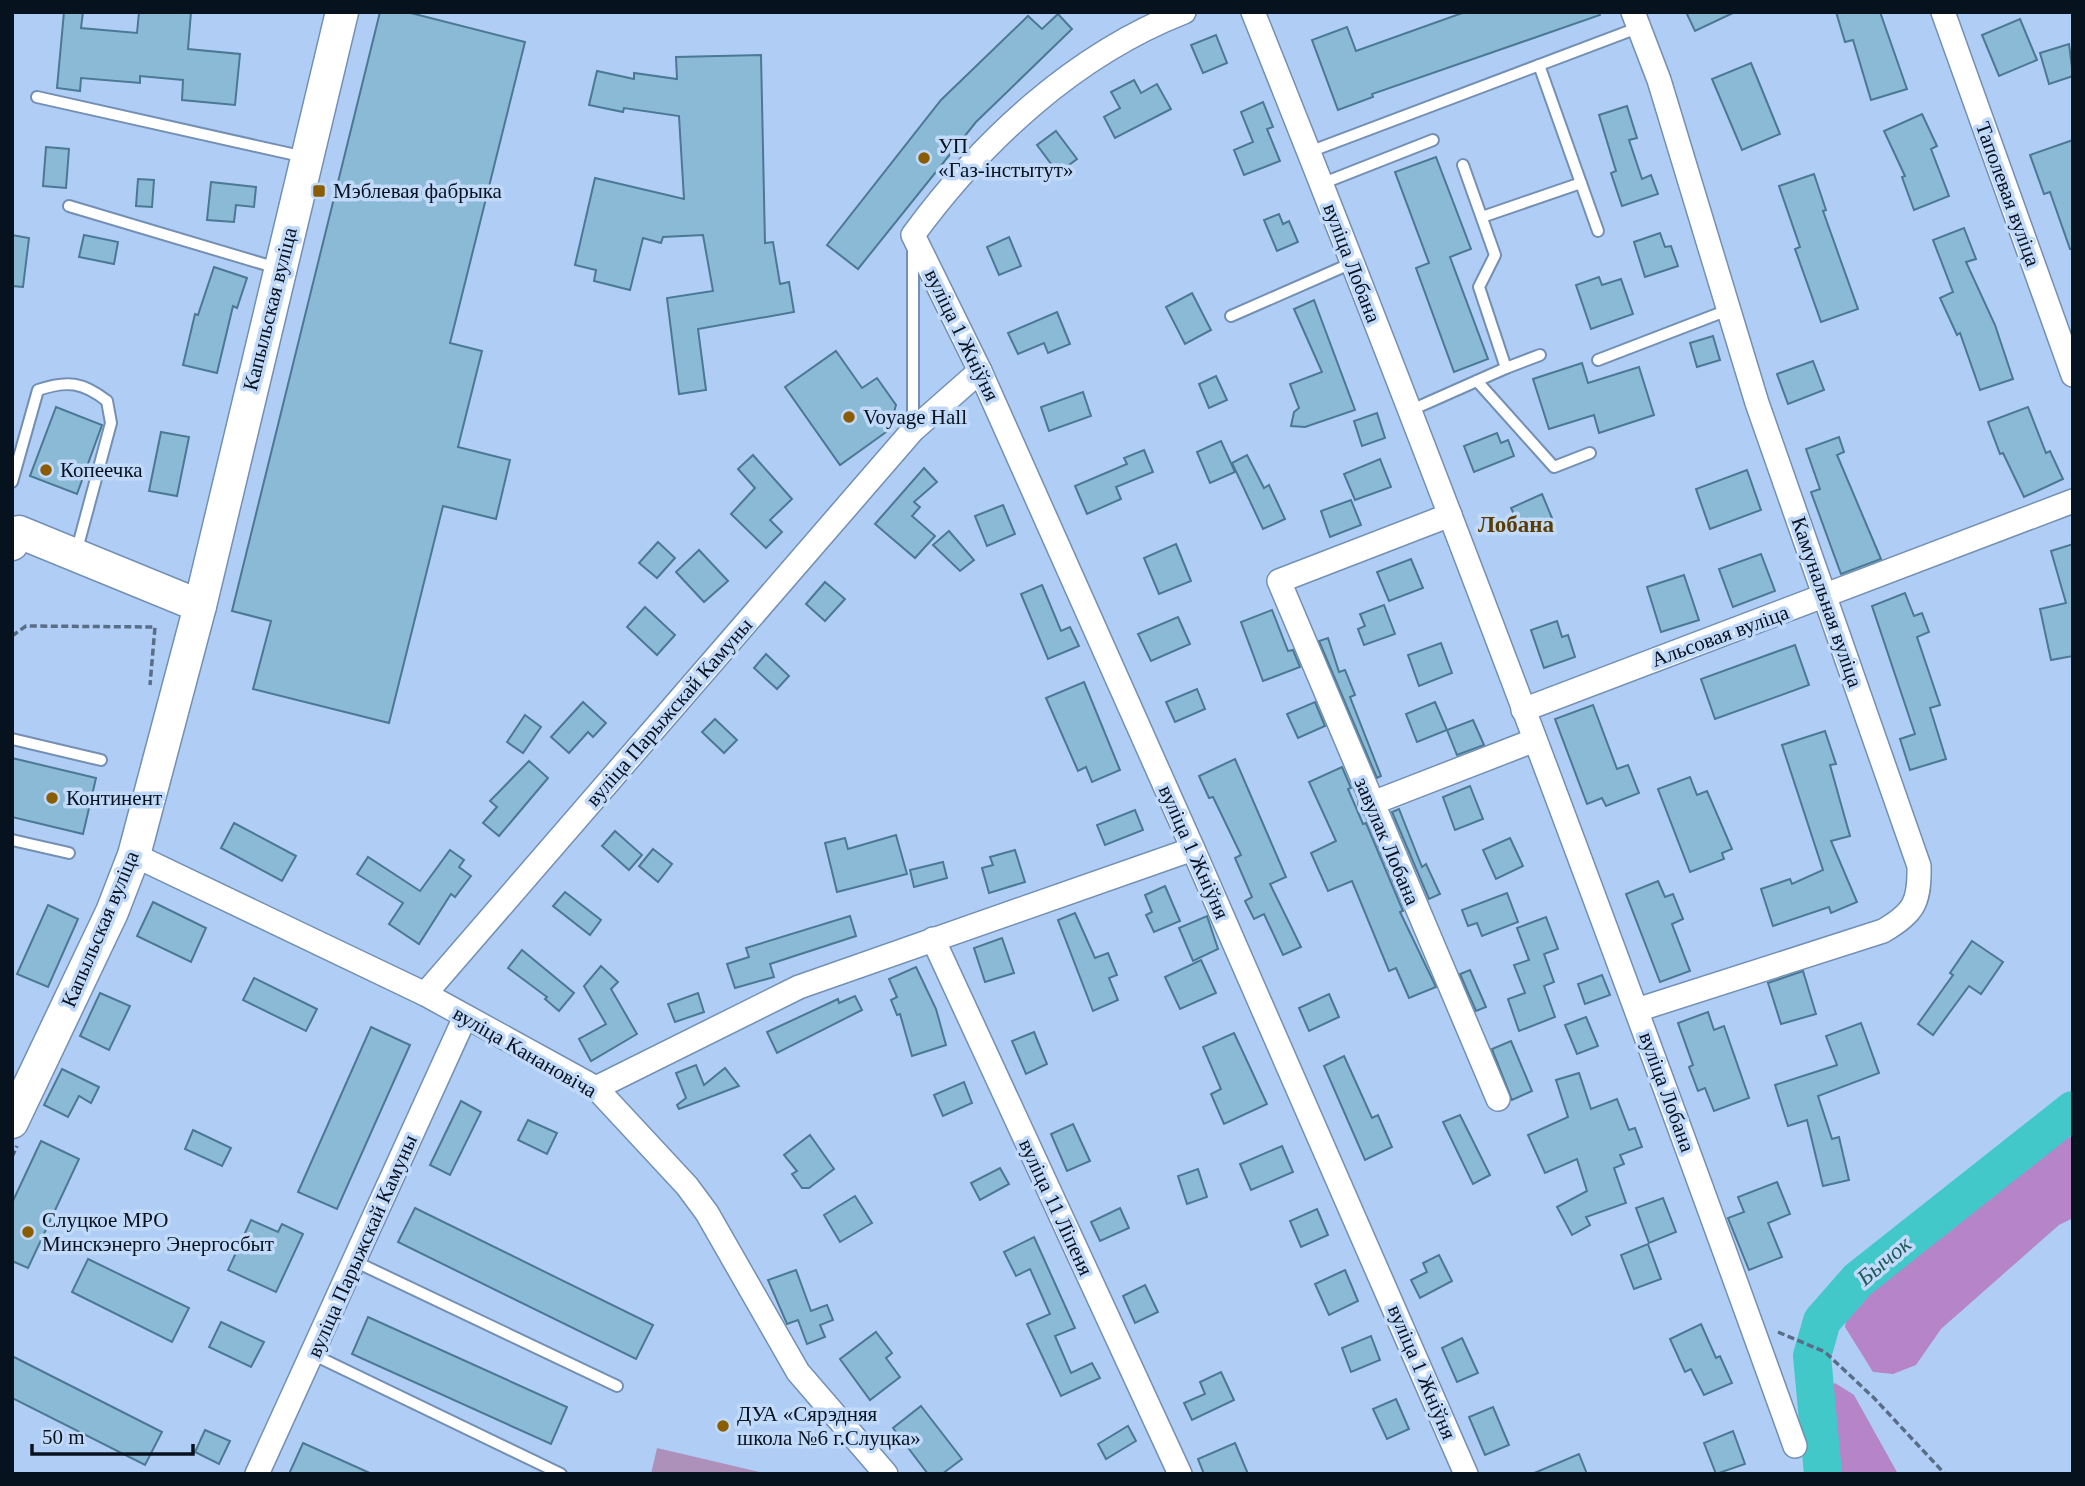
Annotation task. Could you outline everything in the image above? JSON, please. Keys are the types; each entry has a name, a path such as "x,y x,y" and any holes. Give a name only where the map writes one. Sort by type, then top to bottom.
{"main road":[{"name":"Капыльская вуліца","path":"15,1133 112,912 134,855 200,606 342,12"},
{"path":"15,535 200,606"}],"street":[{"path":"914,235 948,187 989,144 1037,101 1092,62 1157,23 1184,12"},
{"name":"вуліца Лобана","path":"1253,12 1535,740 1637,1010 1795,1446"},
{"name":"Таполевая вуліца","path":"1944,12 2073,375"},
{"name":"Камунальная вуліца","path":"1637,20 1757,403 1919,866 1920,893 1907,917 1884,931 1637,1010"},
{"name":"вуліца 1 Жніўня","path":"914,235 980,370 1466,1474"},
{"name":"вуліца Парыжскай Камуны","path":"425,994 913,430 980,370"},
{"name":"Альсовая вуліца","path":"1523,710 2073,501"},
{"name":"завулак Лобана","path":"1450,516 1279,581 1370,804 1497,1099"},
{"path":"1370,804 1535,740"},
{"path":"596,1088 799,987 1193,849"},
{"name":"вуліца Канановіча","path":"134,855 425,994 596,1088 687,1186 707,1213 799,1372 886,1474"},
{"name":"вуліца 11 Ліпеня","path":"933,939 1180,1474"},
{"name":"вуліца Парыжскай Камуны","path":"257,1474 314,1355 465,1017"}],"lane":[{"path":"1309,152 1539,65 1637,20"},
{"path":"1539,65 1598,231"},
{"path":"37,97 308,157"},
{"path":"1321,184 1433,140"},
{"path":"1463,165 1495,255 1479,287 1506,369"},
{"path":"1482,218 1581,183"},
{"path":"69,206 279,269"},
{"path":"913,430 914,235"},
{"path":"1231,316 1352,262"},
{"path":"1598,360 1728,310"},
{"path":"1409,411 1540,355"},
{"path":"1477,382 1554,467 1590,453"},
{"path":"12,482 38,390 58,383 89,387 107,401 111,423 75,556"},
{"path":"12,739 101,760"},
{"path":"12,840 69,853"},
{"path":"355,1261 617,1386"},
{"path":"314,1355 561,1474"}],"path":[{"path":"12,636 26,626 155,627 150,690"},
{"path":"12,1157 15,1133"},
{"path":"1797,1341 1825,1352 1874,1398 1945,1474"}],"shaded area":[{"path":"2073,1136 2073,1218 2059,1225 1941,1329 1916,1365 1893,1374 1873,1372 1845,1327 1849,1303 2053,1143"},
{"path":"1835,1383 1854,1395 1898,1474 1836,1474 1826,1429 1825,1393"},
{"path":"657,1448 768,1474 651,1474"}],"building":[{"path":"64,12 83,12 81,28 137,33 139,12 191,12 188,49 240,54 235,105 182,100 183,80 140,76 140,83 81,78 80,91 57,88"},
{"path":"380,12 407,12 525,42 450,343 482,351 458,447 510,460 496,519 443,506 389,723 253,689 271,621 232,611"},
{"path":"1465,12 1599,12 1600,15 1372,94 1373,97 1338,110 1312,40 1347,27 1356,51"},
{"path":"1686,12 1735,12 1695,31"},
{"path":"1836,12 1880,12 1907,89 1871,100 1853,40 1845,42"},
{"path":"1058,14 1072,29 976,122 858,269 827,245 941,100 1028,16 1042,29"},
{"path":"2020,19 2037,60 1999,76 1982,35"},
{"path":"1216,35 1227,63 1203,73 1191,45"},
{"path":"2069,44 2073,76 2049,84 2040,53"},
{"path":"761,55 765,243 773,242 780,284 789,282 794,312 698,329 706,390 679,394 667,298 713,291 703,235 663,237 661,243 643,238 630,290 594,281 596,270 575,265 595,178 684,199 679,116 624,108 623,112 589,105 597,71 634,79 634,73 677,79 676,57"},
{"path":"1751,63 1780,134 1742,150 1712,79"},
{"path":"1134,80 1141,93 1157,84 1171,109 1115,138 1104,117 1120,108 1111,92"},
{"path":"1263,102 1273,127 1267,129 1280,161 1244,175 1234,150 1253,142 1241,112"},
{"path":"1627,106 1637,138 1629,140 1642,179 1651,175 1658,194 1622,206 1611,173 1616,171 1599,115"},
{"path":"1922,114 1937,146 1931,149 1949,196 1914,210 1902,177 1905,176 1884,131"},
{"path":"1056,131 1077,159 1058,173 1037,145"},
{"path":"2073,140 2073,249 2070,249 2050,192 2044,194 2030,155"},
{"path":"46,147 69,149 66,188 43,186"},
{"path":"1436,157 1471,249 1450,257 1488,359 1454,372 1416,268 1429,263 1395,172"},
{"path":"1814,174 1826,210 1823,211 1858,309 1821,322 1795,249 1800,247 1779,186"},
{"path":"138,179 154,180 152,207 136,206"},
{"path":"211,182 256,187 254,207 236,205 234,222 207,220"},
{"path":"1279,214 1283,224 1289,221 1298,242 1277,251 1264,220"},
{"path":"1964,228 1976,259 1966,262 1995,325 2013,379 1980,390 1960,333 1957,335 1940,298 1953,292 1933,240"},
{"path":"1660,233 1665,247 1671,246 1678,266 1645,277 1634,242"},
{"path":"12,235 29,238 23,287 12,286"},
{"path":"84,235 118,242 114,264 79,257"},
{"path":"1009,237 1021,266 999,275 987,247"},
{"path":"214,267 247,278 237,308 233,306 217,373 183,365 195,314 198,315"},
{"path":"1599,277 1602,285 1621,279 1633,314 1591,329 1576,285"},
{"path":"1192,293 1211,330 1185,344 1166,307"},
{"path":"1314,300 1355,410 1305,427 1291,426 1294,412 1299,408 1290,384 1322,372 1294,309"},
{"path":"1057,312 1070,344 1048,353 1044,343 1018,354 1008,333"},
{"path":"1713,336 1720,360 1697,367 1690,343"},
{"name":"Voyage Hall","path":"836,351 862,388 877,378 896,405 889,430 840,465 785,387"},
{"path":"1813,361 1824,390 1788,404 1777,374"},
{"path":"1582,363 1588,383 1639,367 1654,415 1599,433 1594,415 1549,429 1533,379"},
{"path":"1216,376 1227,400 1209,408 1199,384"},
{"path":"1083,392 1091,416 1049,431 1041,407"},
{"path":"56,407 102,425 77,494 30,476"},
{"path":"2028,407 2046,453 2050,451 2063,479 2024,497 2003,453 2000,454 1988,422"},
{"path":"1377,413 1385,438 1362,446 1354,421"},
{"path":"161,432 189,437 177,496 149,491"},
{"path":"1497,433 1501,443 1508,440 1514,456 1474,472 1464,446"},
{"path":"1839,437 1844,452 1837,455 1881,559 1841,574 1811,492 1820,489 1806,449"},
{"path":"1221,441 1235,472 1210,483 1197,452"},
{"path":"1144,450 1153,472 1116,487 1121,499 1087,514 1075,486 1127,464 1124,458"},
{"path":"753,455 792,499 770,520 782,532 766,548 731,514 755,488 738,469"},
{"path":"1247,455 1264,488 1269,485 1285,519 1263,529 1232,463"},
{"path":"1380,459 1391,487 1355,500 1344,474"},
{"path":"924,468 937,482 914,502 920,507 912,516 935,536 915,558 875,524"},
{"path":"1747,470 1761,510 1710,529 1696,489"},
{"path":"1542,494 1552,518 1522,531 1511,508"},
{"path":"1351,500 1361,525 1330,537 1321,511"},
{"path":"1003,505 1015,534 987,546 975,516"},
{"path":"949,531 974,560 960,571 933,545"},
{"path":"658,542 675,558 657,578 639,563"},
{"path":"1176,544 1191,581 1159,594 1144,558"},
{"path":"2073,544 2073,656 2051,660 2040,609 2066,603 2051,551"},
{"path":"699,550 728,581 704,602 676,572"},
{"path":"1761,554 1775,591 1733,607 1719,569"},
{"path":"1411,559 1423,588 1389,601 1377,572"},
{"path":"1684,575 1699,620 1661,632 1647,587"},
{"path":"825,582 845,599 825,621 806,604"},
{"path":"1042,585 1061,631 1070,627 1079,646 1048,659 1021,594"},
{"path":"1905,593 1914,616 1922,613 1929,632 1917,637 1940,705 1930,708 1946,759 1910,770 1900,739 1915,734 1872,606"},
{"path":"1384,605 1395,634 1364,645 1358,629 1365,626 1360,614"},
{"path":"645,607 675,635 657,655 627,627"},
{"path":"1272,610 1288,651 1293,650 1300,667 1263,681 1241,622"},
{"path":"1178,617 1190,644 1151,661 1138,634"},
{"path":"1557,621 1562,637 1568,635 1575,657 1544,668 1531,630"},
{"path":"1328,638 1339,672 1345,670 1355,695 1350,697 1381,776 1377,778 1319,641"},
{"path":"1441,643 1452,673 1419,686 1408,655"},
{"path":"1795,645 1809,685 1715,719 1701,679"},
{"path":"766,654 789,676 777,689 754,668"},
{"path":"1084,682 1120,770 1092,782 1086,767 1078,771 1046,698"},
{"path":"1197,689 1205,709 1175,722 1166,702"},
{"path":"583,702 606,723 593,737 588,732 569,753 551,737"},
{"path":"1315,702 1325,726 1298,738 1287,714"},
{"path":"1435,702 1447,730 1417,742 1406,714"},
{"path":"1593,705 1617,769 1628,765 1639,793 1606,806 1602,798 1587,804 1555,719"},
{"path":"525,715 541,727 523,753 507,742"},
{"path":"715,719 737,740 724,753 702,732"},
{"path":"1473,720 1484,745 1457,755 1447,730"},
{"path":"1825,731 1836,764 1830,765 1850,836 1831,841 1857,902 1831,913 1829,907 1773,926 1761,889 1790,879 1792,884 1823,870 1782,745"},
{"name":"Континент","path":"12,758 96,778 83,834 12,817"},
{"path":"1235,759 1286,877 1270,884 1301,947 1283,955 1264,914 1254,919 1245,901 1252,897 1235,858 1241,855 1213,797 1209,798 1199,776"},
{"path":"529,761 548,778 499,836 483,823 497,807 490,801"},
{"path":"1342,767 1351,788 1348,789 1363,824 1366,823 1403,911 1400,912 1436,987 1409,998 1396,968 1389,971 1352,881 1328,891 1311,853 1336,841 1309,782"},
{"path":"1690,777 1697,795 1707,791 1732,849 1722,853 1724,859 1690,872 1658,789"},
{"path":"1470,786 1483,819 1455,830 1443,797"},
{"path":"1399,809 1422,867 1426,864 1440,894 1429,899 1392,812"},
{"path":"1135,810 1143,830 1105,845 1097,825"},
{"path":"234,823 296,856 282,881 221,848"},
{"path":"615,831 642,855 629,870 602,846"},
{"path":"896,835 907,874 837,892 825,843 845,838 848,849"},
{"path":"1510,838 1523,866 1496,879 1483,850"},
{"path":"653,849 672,864 658,882 639,866"},
{"path":"450,850 464,860 459,867 471,876 455,897 451,894 419,944 389,924 403,903 357,874 368,857 420,891"},
{"path":"1015,850 1025,882 989,893 982,868 993,865 990,857"},
{"path":"943,862 947,878 914,887 910,870"},
{"path":"1658,881 1665,897 1673,894 1683,919 1672,924 1690,971 1660,982 1626,894"},
{"path":"1165,886 1180,921 1154,932 1146,915 1152,912 1145,895"},
{"path":"565,892 601,920 590,935 553,906"},
{"path":"1507,893 1518,922 1482,936 1477,923 1468,926 1462,910"},
{"path":"153,902 206,928 191,962 137,936"},
{"path":"48,905 78,919 48,987 17,974"},
{"path":"1075,913 1095,958 1108,953 1117,975 1109,978 1118,1000 1093,1011 1058,920"},
{"path":"850,916 856,936 770,964 774,977 735,988 727,964 749,957 746,948"},
{"path":"1207,916 1218,949 1193,961 1179,928"},
{"path":"1546,917 1558,949 1544,954 1554,982 1544,986 1555,1017 1519,1031 1508,999 1525,993 1514,965 1529,960 1517,928"},
{"path":"1002,938 1014,973 985,982 974,948"},
{"path":"1972,941 2003,962 1981,994 1969,986 1933,1035 1918,1024 1953,975 1950,973"},
{"path":"522,950 574,993 559,1011 545,999 547,997 508,968"},
{"path":"1201,960 1216,993 1180,1009 1165,977"},
{"path":"601,966 618,982 611,989 637,1034 591,1061 579,1039 606,1024 584,986"},
{"path":"916,967 936,1009 946,1045 912,1056 900,1014 897,1015 891,1000 897,997 889,979"},
{"path":"1470,970 1486,1007 1476,1011 1460,974"},
{"path":"1803,971 1816,1014 1781,1024 1768,983"},
{"path":"1602,975 1610,995 1585,1004 1578,984"},
{"path":"254,978 317,1009 306,1031 243,1000"},
{"path":"100,993 130,1006 109,1050 80,1036"},
{"path":"698,993 704,1012 675,1022 668,1004"},
{"path":"1329,994 1339,1017 1309,1031 1299,1008"},
{"path":"855,996 862,1010 777,1053 767,1032 838,999 839,1003"},
{"path":"1708,1012 1714,1030 1724,1026 1749,1098 1714,1111 1705,1088 1698,1091 1689,1067 1693,1065 1678,1023"},
{"path":"1586,1017 1598,1046 1577,1054 1565,1025"},
{"path":"1861,1023 1879,1073 1818,1096 1832,1139 1839,1137 1849,1180 1823,1186 1807,1120 1788,1126 1775,1085 1837,1065 1826,1036"},
{"path":"371,1027 410,1045 337,1209 298,1192"},
{"path":"1034,1032 1047,1064 1026,1074 1012,1041"},
{"path":"1234,1033 1267,1104 1224,1124 1211,1094 1221,1089 1203,1047"},
{"path":"1511,1041 1532,1091 1512,1100 1492,1049"},
{"path":"1344,1056 1372,1118 1378,1115 1392,1147 1365,1160 1324,1066"},
{"path":"696,1065 704,1085 725,1068 739,1086 679,1109 677,1105 686,1098 676,1073"},
{"path":"62,1069 99,1087 91,1103 79,1096 68,1117 44,1105"},
{"path":"1579,1073 1591,1109 1617,1099 1629,1130 1635,1128 1642,1147 1620,1155 1624,1164 1614,1168 1626,1203 1586,1217 1590,1225 1572,1235 1557,1207 1587,1191 1577,1159 1545,1173 1528,1135 1568,1117 1556,1080"},
{"path":"964,1082 972,1103 943,1116 934,1095"},
{"path":"461,1101 481,1112 450,1175 430,1165"},
{"path":"1460,1115 1490,1175 1473,1184 1443,1122"},
{"path":"528,1120 557,1133 547,1154 518,1140"},
{"path":"1073,1124 1090,1161 1067,1171 1051,1134"},
{"path":"193,1130 231,1148 222,1166 185,1149"},
{"path":"810,1135 834,1169 809,1188 802,1188 792,1174 797,1171 784,1155"},
{"name":"Слуцкое МРО Минскэнерго Энергосбыт","path":"41,1141 79,1159 28,1268 12,1261 12,1203"},
{"path":"1282,1146 1293,1172 1251,1190 1240,1164"},
{"path":"1000,1168 1009,1184 980,1200 971,1183"},
{"path":"1198,1169 1207,1197 1187,1204 1178,1176"},
{"path":"1777,1182 1790,1214 1768,1223 1782,1257 1749,1270 1728,1218 1744,1212 1738,1197"},
{"path":"855,1196 872,1223 840,1242 824,1215"},
{"path":"1663,1198 1676,1232 1649,1243 1636,1208"},
{"path":"415,1208 653,1325 636,1359 398,1242"},
{"path":"1120,1208 1129,1228 1100,1241 1091,1222"},
{"path":"1317,1209 1328,1235 1301,1247 1290,1221"},
{"path":"251,1220 278,1232 282,1224 303,1234 276,1292 228,1270"},
{"path":"1034,1237 1075,1328 1055,1336 1071,1373 1092,1363 1100,1378 1061,1396 1027,1324 1050,1314 1030,1269 1016,1276 1004,1252"},
{"path":"1648,1244 1661,1279 1634,1289 1621,1255"},
{"path":"1439,1255 1452,1281 1420,1298 1411,1280 1427,1272 1423,1263"},
{"path":"88,1259 189,1308 172,1342 72,1292"},
{"path":"796,1270 811,1311 827,1305 833,1320 820,1325 825,1337 807,1344 798,1320 787,1324 768,1280"},
{"path":"1345,1270 1358,1301 1329,1315 1315,1284"},
{"path":"1145,1285 1158,1312 1135,1323 1123,1296"},
{"path":"368,1317 567,1407 551,1444 352,1354"},
{"path":"221,1322 264,1342 251,1367 209,1347"},
{"path":"1701,1324 1716,1358 1720,1356 1732,1383 1704,1395 1691,1369 1685,1372 1670,1339"},
{"path":"876,1332 892,1353 886,1358 900,1377 870,1400 840,1359"},
{"path":"1371,1336 1380,1360 1351,1372 1342,1348"},
{"path":"1462,1338 1478,1373 1457,1382 1442,1348"},
{"path":"12,1356 162,1432 145,1465 12,1398"},
{"path":"1221,1372 1234,1400 1192,1420 1184,1403 1205,1394 1200,1382"},
{"path":"1396,1399 1409,1429 1387,1439 1373,1409"},
{"path":"921,1406 962,1459 942,1474 928,1474 893,1428"},
{"path":"1493,1407 1509,1445 1485,1455 1469,1417"},
{"path":"1128,1426 1136,1441 1106,1459 1098,1444"},
{"path":"205,1430 230,1441 219,1464 195,1452"},
{"path":"1733,1431 1745,1464 1716,1474 1704,1443"},
{"path":"303,1443 372,1474 289,1474"},
{"path":"1235,1443 1248,1474 1204,1474 1198,1459"},
{"path":"1579,1454 1587,1474 1532,1474"}],"waterway":[{"name":"Бычок","path":"1823,1474 1812,1356 1822,1321 1858,1280 2073,1110"}],"place":[{"name":"УП «Газ-інстытут»","path":"924,158"},
{"name":"Мэблевая фабрыка","path":"319,191"},
{"name":"Voyage Hall","path":"849,417"},
{"name":"Копеечка","path":"46,470"},
{"name":"Континент","path":"52,798"},
{"name":"Слуцкое МРО Минскэнерго Энергосбыт","path":"28,1232"},
{"name":"ДУА «Сярэдняя школа №6 г.Слуцка»","path":"723,1426"}],"district":[{"name":"Лобана","path":"1516,524"}]}
